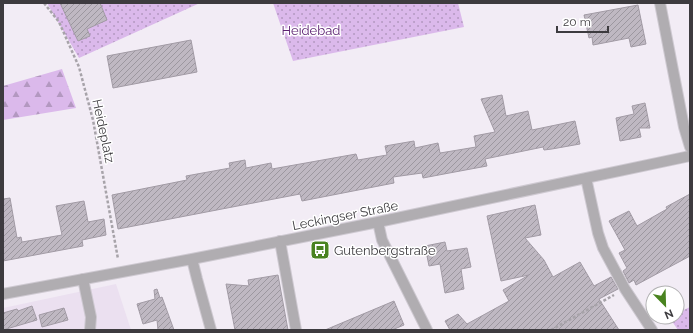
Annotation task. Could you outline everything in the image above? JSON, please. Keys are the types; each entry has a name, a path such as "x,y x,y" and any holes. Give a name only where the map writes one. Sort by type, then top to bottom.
{"street":[{"path":"660,3 684,127 690,147"},
{"name":"Leckingser Straße","path":"3,294 192,259 378,222 690,156"},
{"path":"586,178 598,233 603,248 625,289 652,330"},
{"path":"378,222 382,240 427,330"},
{"path":"280,241 296,330"},
{"path":"192,259 211,330"},
{"path":"83,279 91,317 90,330"}],"path":[{"name":"Heideplatz","path":"44,3 59,22 80,67 93,120 120,272"},
{"path":"551,330 625,289"}],"shaded area":[{"path":"116,284 131,330 3,330 3,308"}],"green space":[{"path":"47,3 200,3 79,58"},
{"name":"Heidebad","path":"273,3 458,3 464,27 293,61"},
{"path":"62,69 76,108 3,120 3,86"},
{"path":"690,307 690,330 678,330 675,325 685,325 685,309"}],"building":[{"path":"60,3 100,3 107,20 87,29 90,36 78,41"},
{"path":"638,5 646,44 631,47 629,38 593,45 592,37 589,38 584,15"},
{"path":"191,40 197,72 113,88 107,56"},
{"path":"502,95 506,116 528,111 532,130 575,121 580,144 544,150 543,147 485,159 487,166 423,178 422,173 393,177 394,183 302,201 300,194 118,229 112,195 187,180 186,176 230,168 229,163 245,160 246,168 271,163 272,169 356,154 358,160 387,155 385,146 414,141 415,148 438,143 440,153 476,147 474,136 495,132 481,99"},
{"path":"645,103 650,128 639,128 641,137 620,141 616,118 634,114 632,106"},
{"path":"690,194 690,256 636,285 634,280 629,283 623,271 627,268 619,253 625,250 609,221 629,211 637,226 667,209 666,207"},
{"path":"10,198 17,238 21,237 22,242 62,235 56,206 84,201 88,222 104,219 106,235 82,240 83,246 3,261 3,199"},
{"path":"535,205 541,235 525,238 544,260 553,277 580,262 594,286 611,277 618,289 599,299 619,330 450,330 445,321 458,314 467,324 509,301 503,290 529,275 501,281 487,216"},
{"path":"445,242 447,251 467,248 471,267 461,269 464,289 445,293 440,264 429,266 425,246"},
{"path":"278,275 288,330 235,330 226,284 249,286 248,280"},
{"path":"157,289 160,298 162,297 174,330 158,330 157,320 143,324 137,304 155,299 154,290"},
{"path":"394,301 404,325 392,330 325,330"},
{"path":"32,306 37,320 3,330 3,313 17,309 18,311"},
{"path":"64,308 68,320 42,327 39,315"}],"place":[{"name":"Gutenbergstraße","path":"320,250"}]}
